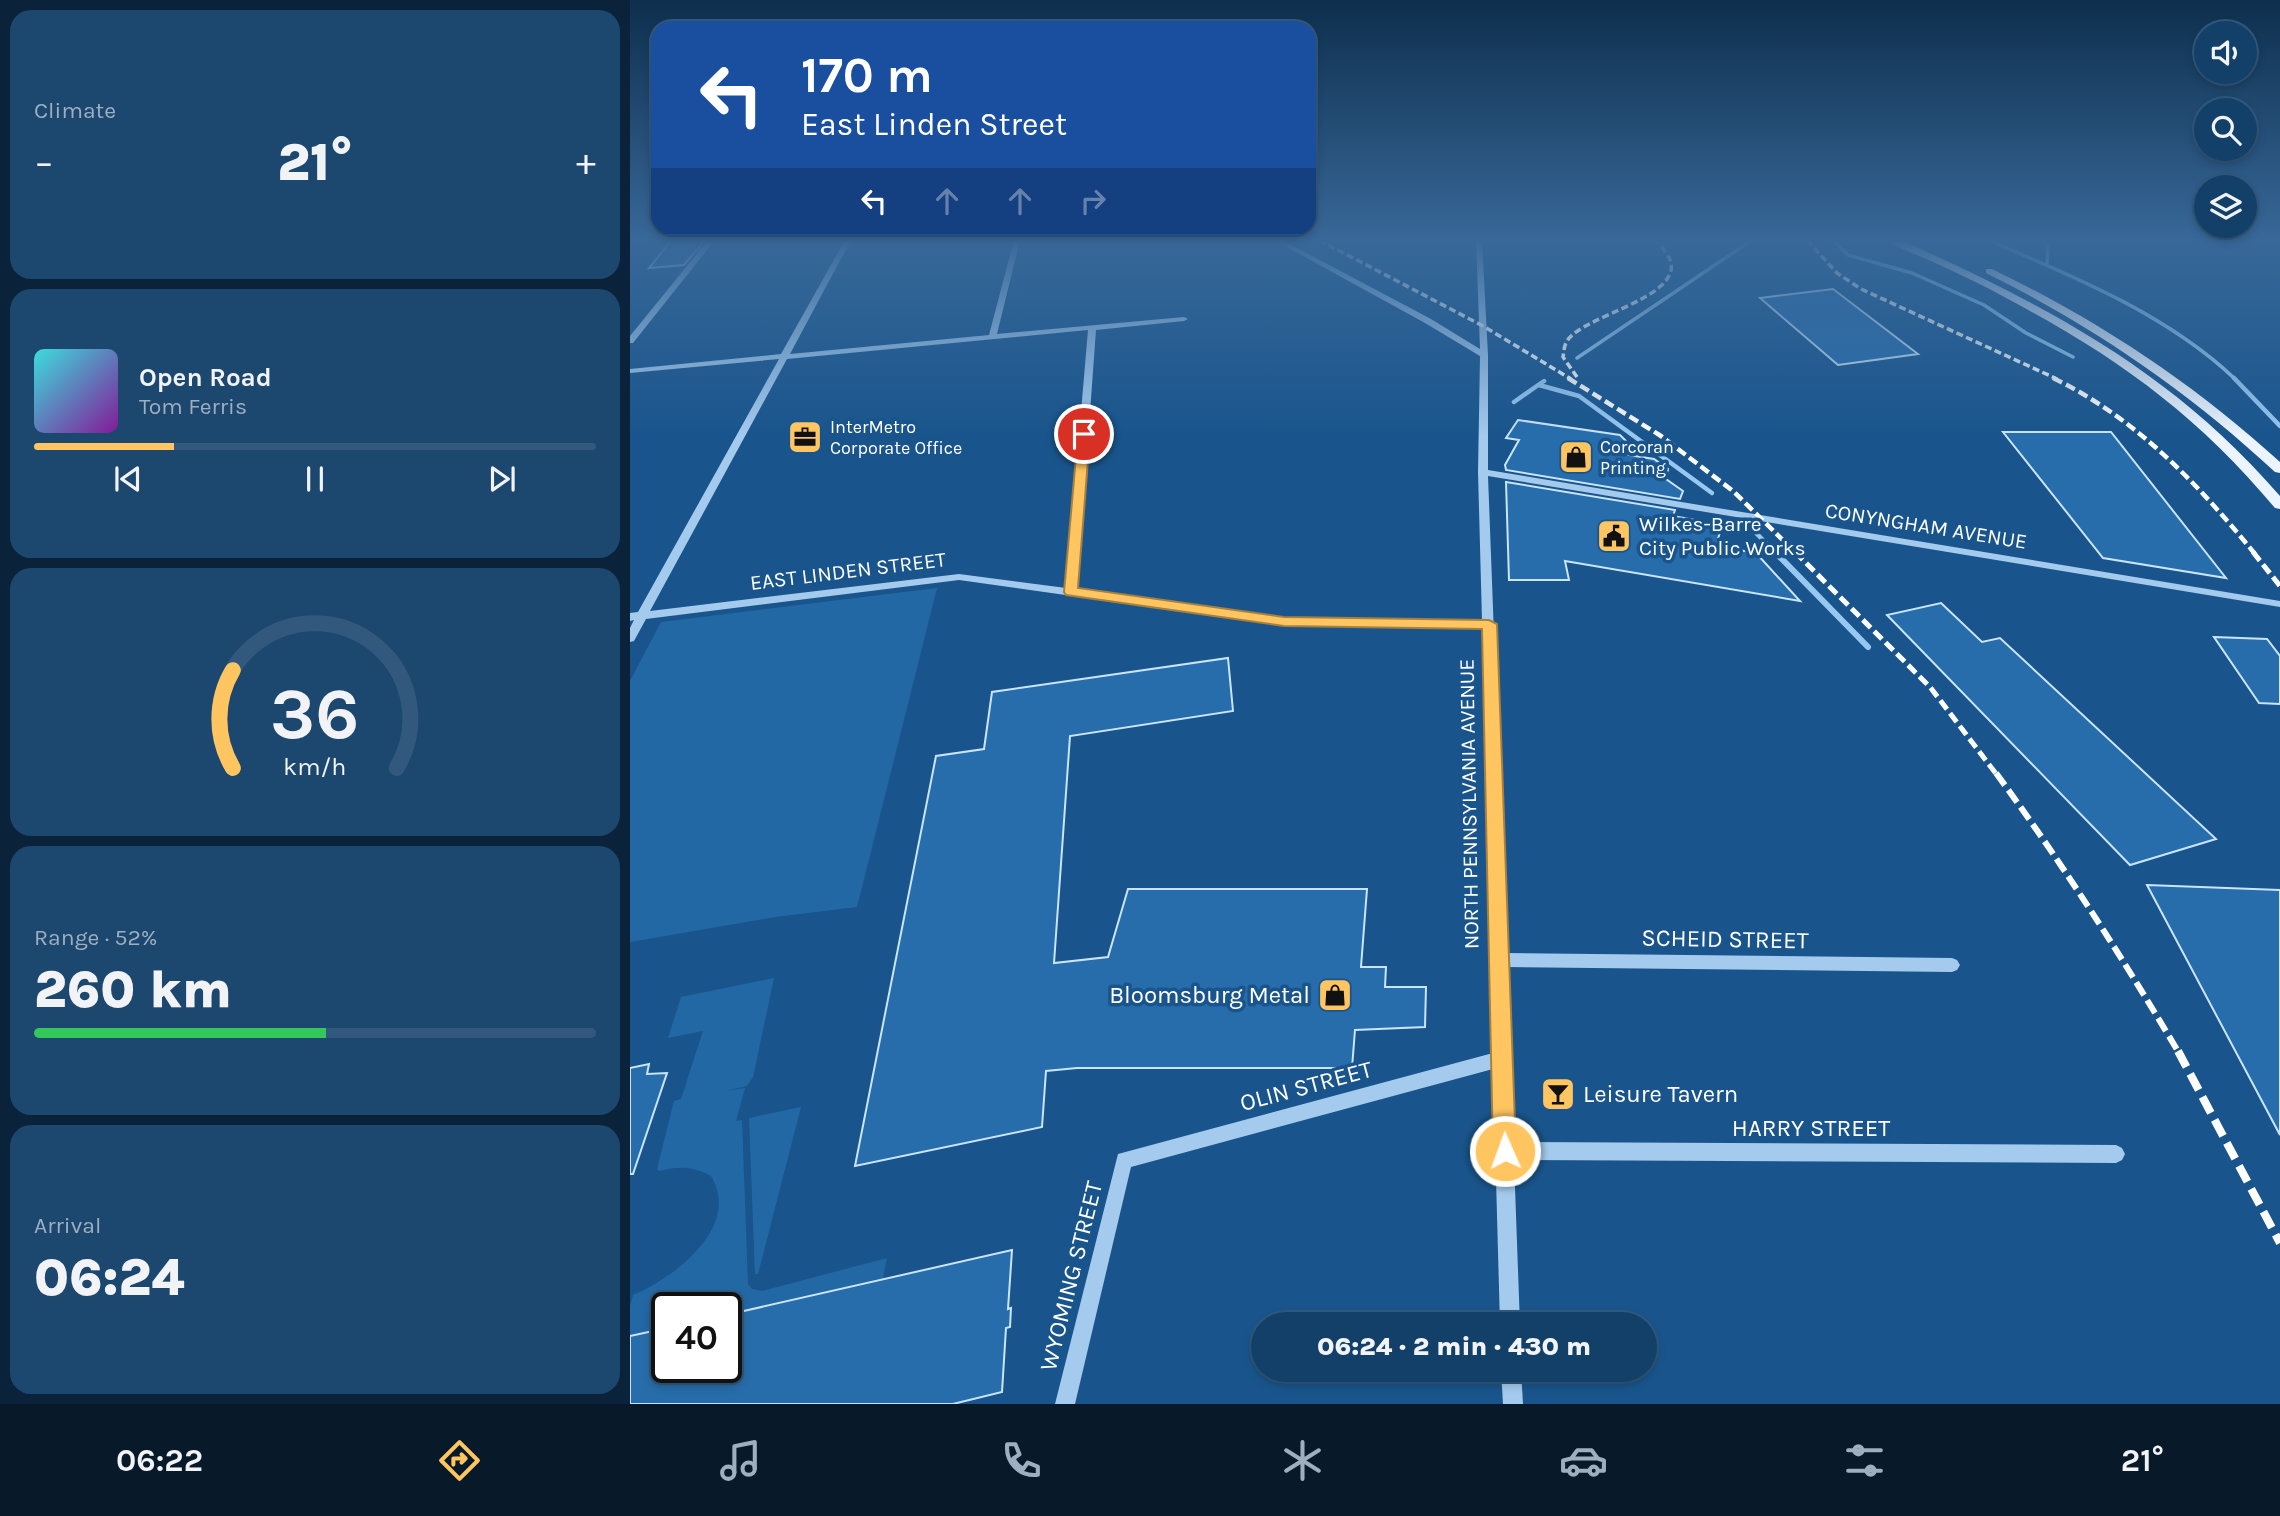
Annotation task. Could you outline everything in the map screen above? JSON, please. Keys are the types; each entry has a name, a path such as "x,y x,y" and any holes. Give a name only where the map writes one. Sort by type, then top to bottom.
{"main road":[{"path":"2032,306 2101,347 2183,406 2232,450 2280,505"},
{"path":"2055,306 2109,336 2232,425 2280,469"}],"street":[{"path":"630,341 659,306"},
{"path":"630,638 636,616 812,306"},
{"path":"992,338 1000,306"},
{"path":"1399,306 1484,355"},
{"name":"NORTH PENNSYLVANIA AVENUE","path":"1482,306 1483,472 1510,1312"},
{"path":"630,371 1184,319"},
{"path":"1071,592 1092,329"},
{"name":"CONYNGHAM AVENUE","path":"1483,472 2280,604"},
{"name":"EAST LINDEN STREET","path":"636,616 959,577 1284,622 1489,624"},
{"name":"SCHEID STREET","path":"1498,960 1952,965"},
{"name":"OLIN STREET","path":"1124,1160 1501,1059"},
{"name":"HARRY STREET","path":"1505,1151 2116,1154"},
{"name":"WYOMING STREET","path":"1065,1404 1124,1160"},
{"path":"1512,1382 1513,1404"}],"shaded area":[{"path":"937,588 857,907 775,917 630,942 630,681 661,622"},
{"path":"774,978 753,1077 747,1086 725,1091 745,1088 736,1121 742,1120 748,1284 752,1289 762,1291 887,1258 883,1278 742,1310 742,1292 651,1292 651,1331 630,1336 630,1306 633,1295 684,1263 711,1232 718,1214 718,1195 711,1176 685,1168 657,1169 674,1101 681,1099 703,1031 668,1038 681,997"},
{"path":"801,1107 758,1274 755,1274 749,1118"}],"building":[{"path":"1769,306 1855,306 1918,354 1838,365"},
{"name":"Corcoran Printing","path":"1518,420 1620,435 1632,447 1629,455 1654,459 1668,469 1666,479 1683,491 1680,499 1506,470 1505,465 1519,440 1506,438"},
{"path":"2003,432 2111,432 2226,578 2103,558"},
{"name":"Wilkes-Barre City Public Works","path":"1506,482 1675,510 1673,516 1722,525 1716,546 1756,553 1800,601 1565,561 1569,580 1509,580"},
{"path":"1941,603 1982,642 2000,638 2216,839 2130,865 1887,615"},
{"path":"2214,637 2267,639 2280,656 2280,704 2259,703"},
{"path":"1228,658 1233,711 1070,736 1054,963 1108,957 1128,889 1367,889 1361,967 1386,967 1385,987 1426,987 1425,1027 1355,1030 1352,1068 1077,1068 1046,1071 1042,1127 855,1166 936,756 984,749 992,692"},
{"path":"2147,885 2280,890 2280,1135"},
{"path":"649,1064 647,1074 667,1073 633,1174 630,1174 630,1068"},
{"path":"1012,1250 1008,1309 1011,1308 1010,1327 1006,1328 1002,1392 953,1404 630,1404 630,1336 651,1331 651,1383 742,1383 742,1311"}],"waterway":[{"path":"1577,358 1655,306"},
{"path":"1985,306 2026,333 2073,357"},
{"path":"2130,306 2180,335 2235,379"},
{"path":"2235,379 2280,426"},
{"path":"1514,402 1544,381"},
{"path":"1539,385 1579,396 1712,493"},
{"path":"1757,534 1775,552"},
{"path":"1775,552 1868,647"}],"railway":[{"path":"1444,306 1571,379"},
{"path":"1577,377 1563,357 1567,341 1591,323 1627,306"},
{"path":"1897,306 2057,379"},
{"path":"1568,378 1661,436 1733,491 1797,554"},
{"path":"2053,378 2111,412 2163,454 2211,502 2255,554"},
{"path":"2253,552 2280,586"},
{"path":"1797,554 1930,687 1997,775"},
{"path":"1996,773 2091,911 2179,1053"},
{"path":"2178,1051 2280,1243"}],"place":[{"name":"InterMetro Corporate Office","path":"805,437"},
{"name":"Corcoran Printing","path":"1576,457"},
{"name":"Wilkes-Barre City Public Works","path":"1614,536"},
{"name":"Bloomsburg Metal","path":"1335,995"},
{"name":"Leisure Tavern","path":"1558,1094"}],"route":[{"path":"1084,434 1071,592 1284,622 1489,624 1505,1151"}]}
